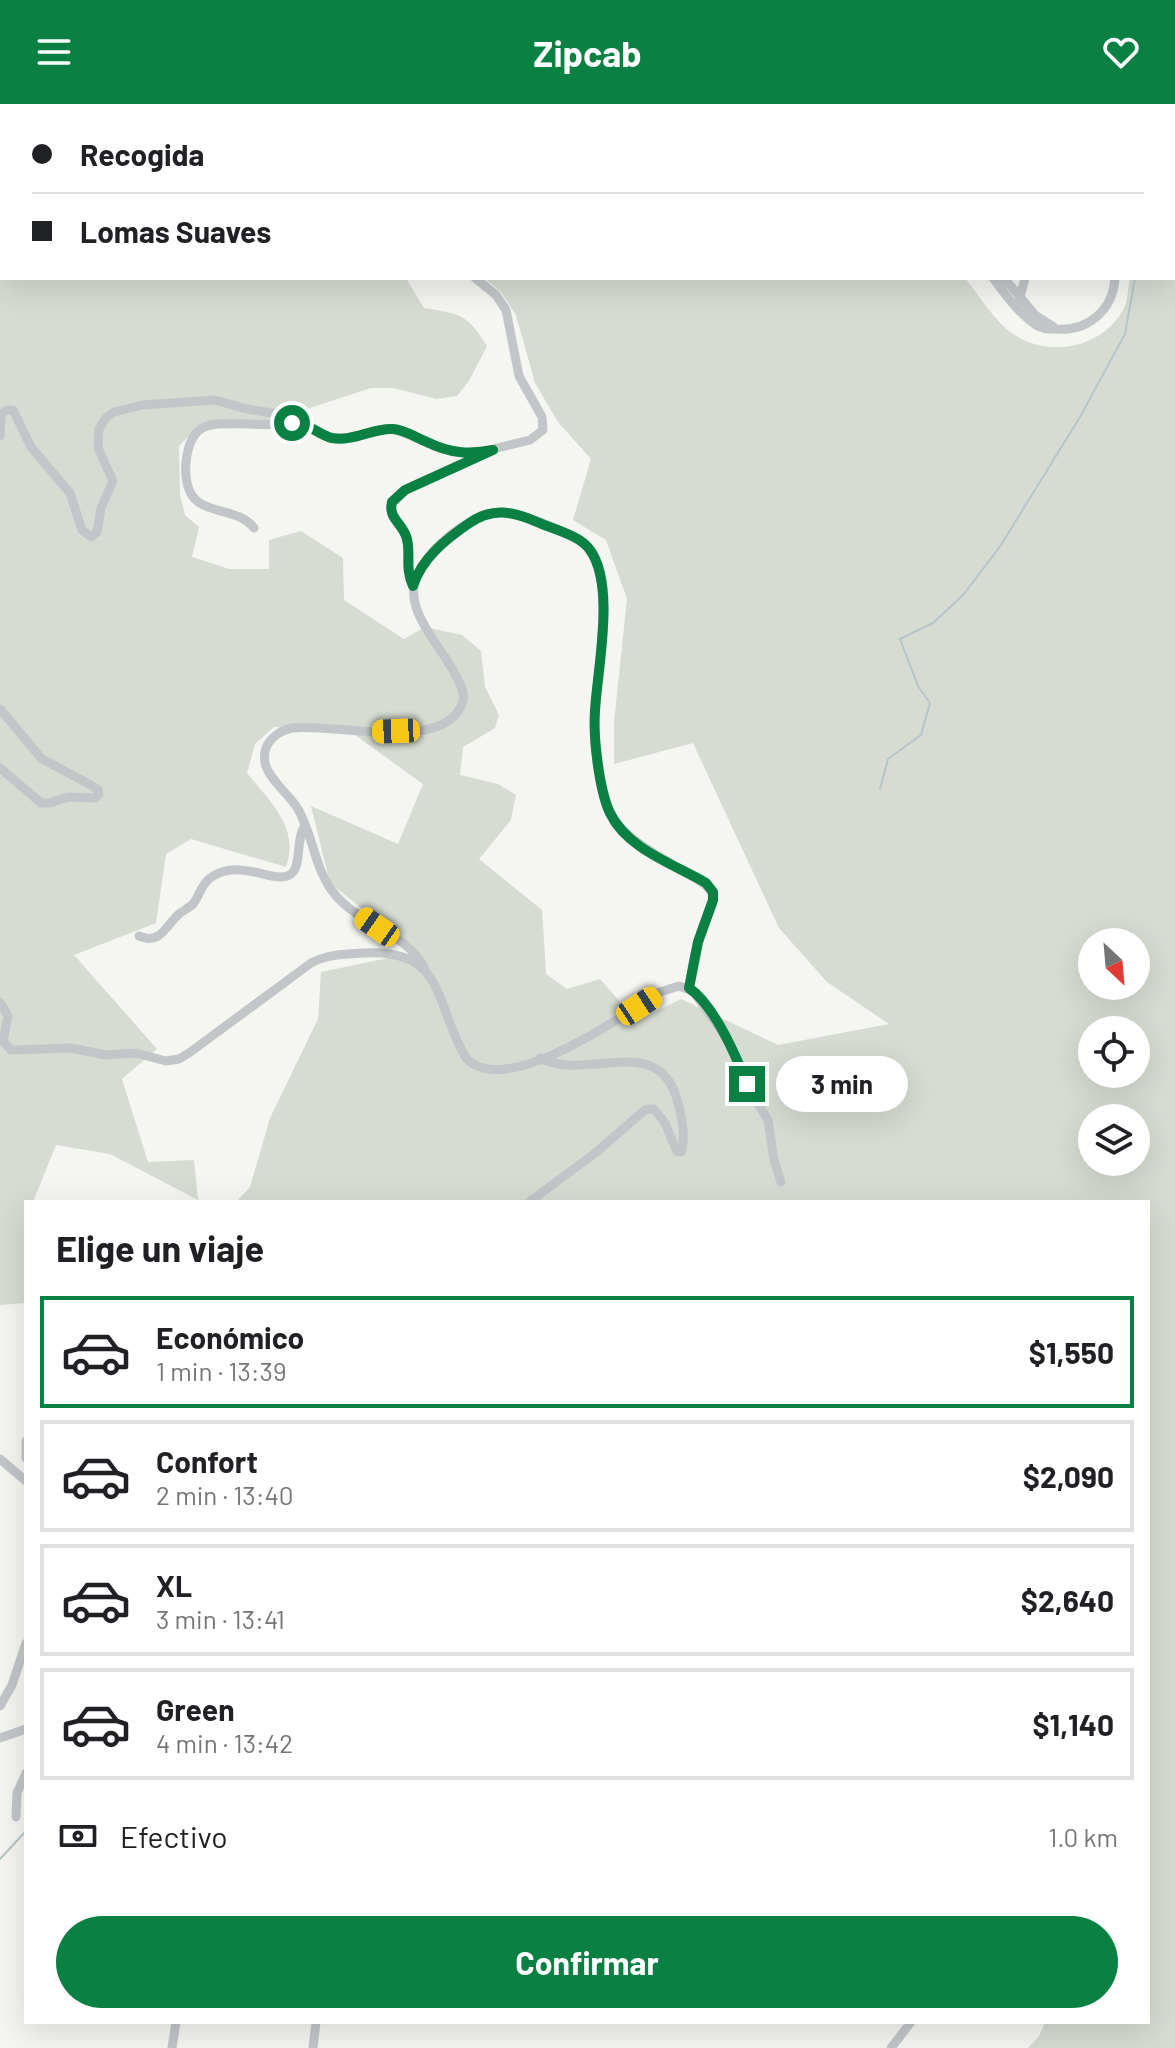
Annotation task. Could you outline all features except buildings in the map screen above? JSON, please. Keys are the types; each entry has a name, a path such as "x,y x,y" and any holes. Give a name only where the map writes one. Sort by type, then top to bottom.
{"street":[{"path":"0,436 1,414 13,410 31,447 70,493 82,530 91,537 97,532 101,508 113,484 112,474 100,454 98,434 103,422 114,412 143,405 215,400 280,414 337,439 391,429 456,452 493,450 534,439 543,430 543,420 519,376 506,310 496,295 477,280"},
{"path":"995,280 1046,324 1060,330 1080,327 1099,315 1112,296 1115,280"},
{"path":"1005,280 1018,302"},
{"path":"1018,302 1024,280"},
{"path":"254,528 244,519 194,498 187,482 185,466 190,441 195,433 211,424 299,422"},
{"path":"493,450 405,490 392,502 392,516 407,539 407,568 416,610 459,682 463,693 462,703 447,721 426,730 370,732 295,728 276,735 265,751 268,770 298,809 320,868 336,897 412,951 425,969 460,1047 473,1065 497,1070 540,1058 584,1039 660,992 679,986 689,988 700,998 727,1039 752,1094 765,1114 781,1182"},
{"path":"413,586 423,565 441,545 472,521 493,512 521,516 578,540 590,549 599,576 602,603 602,657 594,728 609,811 633,840 706,883 713,892 712,904 698,942 689,988"},
{"path":"0,709 42,759 91,785 99,794 95,798 68,797 41,803 0,768"},
{"path":"139,936 151,939 163,933 174,918 193,903 202,886 222,871 239,868 274,877 292,874 296,869 299,836 305,825"},
{"path":"0,1002 7,1009 8,1016 3,1041 11,1050 71,1048 106,1055 136,1053 170,1061 189,1053 319,959 339,954 387,952 406,956 425,969"},
{"path":"532,1200 594,1154 646,1109 657,1111 677,1152 681,1152 684,1141 675,1094 663,1073 654,1066 641,1062 560,1065 540,1058"},
{"path":"0,1459 24,1479"},
{"path":"0,1706 12,1685 24,1649"},
{"path":"0,1738 24,1730"},
{"path":"16,1817 17,1793 24,1777"},
{"path":"172,2048 176,2024"},
{"path":"313,2048 316,2024"},
{"path":"891,2048 909,2024"}],"shaded area":[{"path":"0,280 407,280 424,308 455,314 468,321 487,346 469,381 457,396 437,399 393,388 371,388 304,410 290,422 212,426 187,438 179,446 180,495 185,515 199,527 192,557 229,569 269,569 269,540 301,531 343,558 344,600 404,639 425,627 462,635 481,651 485,687 499,715 495,728 463,747 460,775 498,784 516,795 511,820 479,859 542,910 546,974 567,989 600,979 637,1021 681,999 778,1045 889,1024 827,982 779,928 693,743 614,764 614,722 627,599 606,540 573,520 591,459 558,422 535,383 516,315 501,292 486,280 967,280 994,316 1013,334 1043,346 1058,347 1089,341 1115,322 1125,305 1130,280 1175,280 1175,2048 1028,2048 1039,2036 1044,2024 1150,2024 1150,1200 238,1200 250,1187 270,1118 318,1019 321,972 417,952 330,883 311,806 398,844 423,784 348,730 274,727 255,744 247,773 286,827 289,853 286,867 191,839 166,854 156,923 74,955 157,1049 122,1079 148,1162 194,1160 198,1200 110,1154 56,1145 34,1200 24,1200 24,1303 0,1305"}],"waterway":[{"path":"880,789 888,759 921,735 930,703 918,686 900,639 933,623 964,594 1001,545 1080,417 1125,334 1135,280"},
{"path":"0,1859 24,1833"}],"route":[{"path":"292,423 299,422 337,439 391,429 402,430 456,452 493,450 405,490 392,502 392,516 407,539 406,561 413,586 423,565 441,545 472,521 493,512 521,516 578,540 590,549 599,576 602,603 602,657 594,728 606,804 616,823 633,840 706,883 711,889 712,904 701,930 689,988 700,998 727,1039 747,1084"}]}
